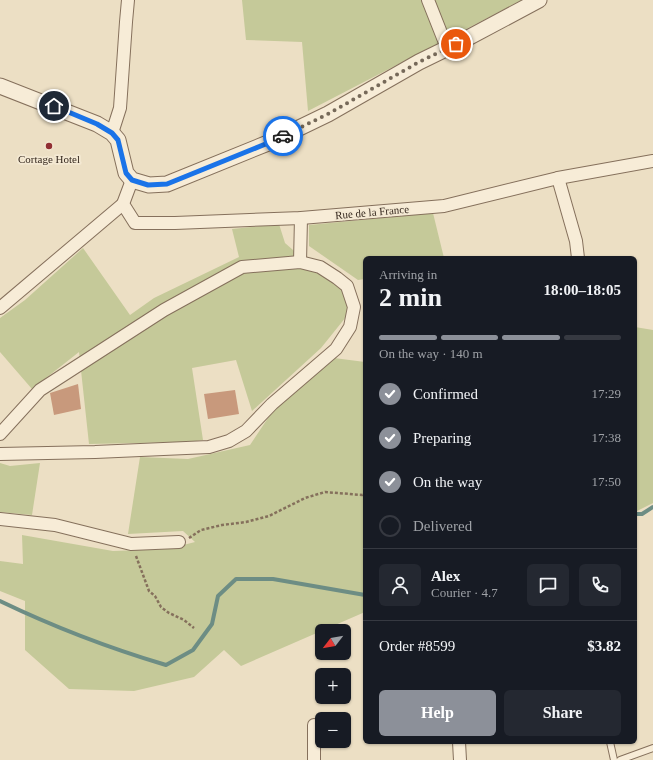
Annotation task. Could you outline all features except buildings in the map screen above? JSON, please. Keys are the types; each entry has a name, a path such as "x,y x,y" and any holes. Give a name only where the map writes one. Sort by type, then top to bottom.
{"street":[{"path":"112,133 120,108 128,0"},
{"path":"428,0 447,48"},
{"path":"0,86 97,124 112,133 118,140 126,173 132,180 148,185 167,184 268,143 328,114 419,62 539,0"},
{"name":"Rue de la France","path":"123,204 135,223 175,224 301,218 444,206 558,178 653,161"},
{"path":"558,178 576,241 578,256"},
{"path":"0,308 123,204 132,180"},
{"path":"300,262 301,218"},
{"path":"0,434 40,390 164,310 242,267 300,262 320,267 347,286 354,307 350,328 336,349 272,404 246,431 229,441 208,447 0,454"},
{"path":"0,519 55,525 131,544 179,542"},
{"path":"314,725 314,760"},
{"path":"459,744 460,760"}],"lane":[{"path":"610,744 614,760"},
{"path":"620,760 653,748"}],"path":[{"path":"179,542 192,537 201,530 222,525 246,522 269,516 305,498 326,492 363,495"},
{"path":"131,544 140,563 149,591 155,596 161,607 169,613 184,620 194,628"}],"green space":[{"path":"242,0 522,0 308,111 302,42 246,40"},
{"path":"433,213 444,256 363,256 363,279 358,280 309,246 309,225"},
{"path":"279,224 285,243 301,257 348,285 354,307 321,348 252,411 236,360 192,368 203,440 189,442 89,444 79,352 32,389 0,352 0,318 25,300 83,248 130,315 154,298 239,257 232,229"},
{"path":"637,327 653,330 653,503 637,511"},
{"path":"334,358 363,362 363,613 337,624 315,624 315,634 241,666 224,650 194,677 134,691 69,689 25,650 25,601 0,591 0,561 23,564 22,535 113,551 168,549 195,542 183,531 128,534 140,457 188,459 250,445 284,394"},
{"path":"0,463 10,466 40,463 32,515 0,512"}],"waterway":[{"path":"637,514 642,514 653,507"},
{"path":"0,601 41,620 82,636 166,665 193,650 212,624 218,596 236,579 273,579 363,595"}],"way so far":[{"path":"283,136 328,114 419,62 456,44"}],"place":[{"name":"Cortage Hotel","path":"49,146"}],"route":[{"path":"54,106 97,124 112,133 118,140 126,173 132,180 148,185 167,184 283,136"}]}
